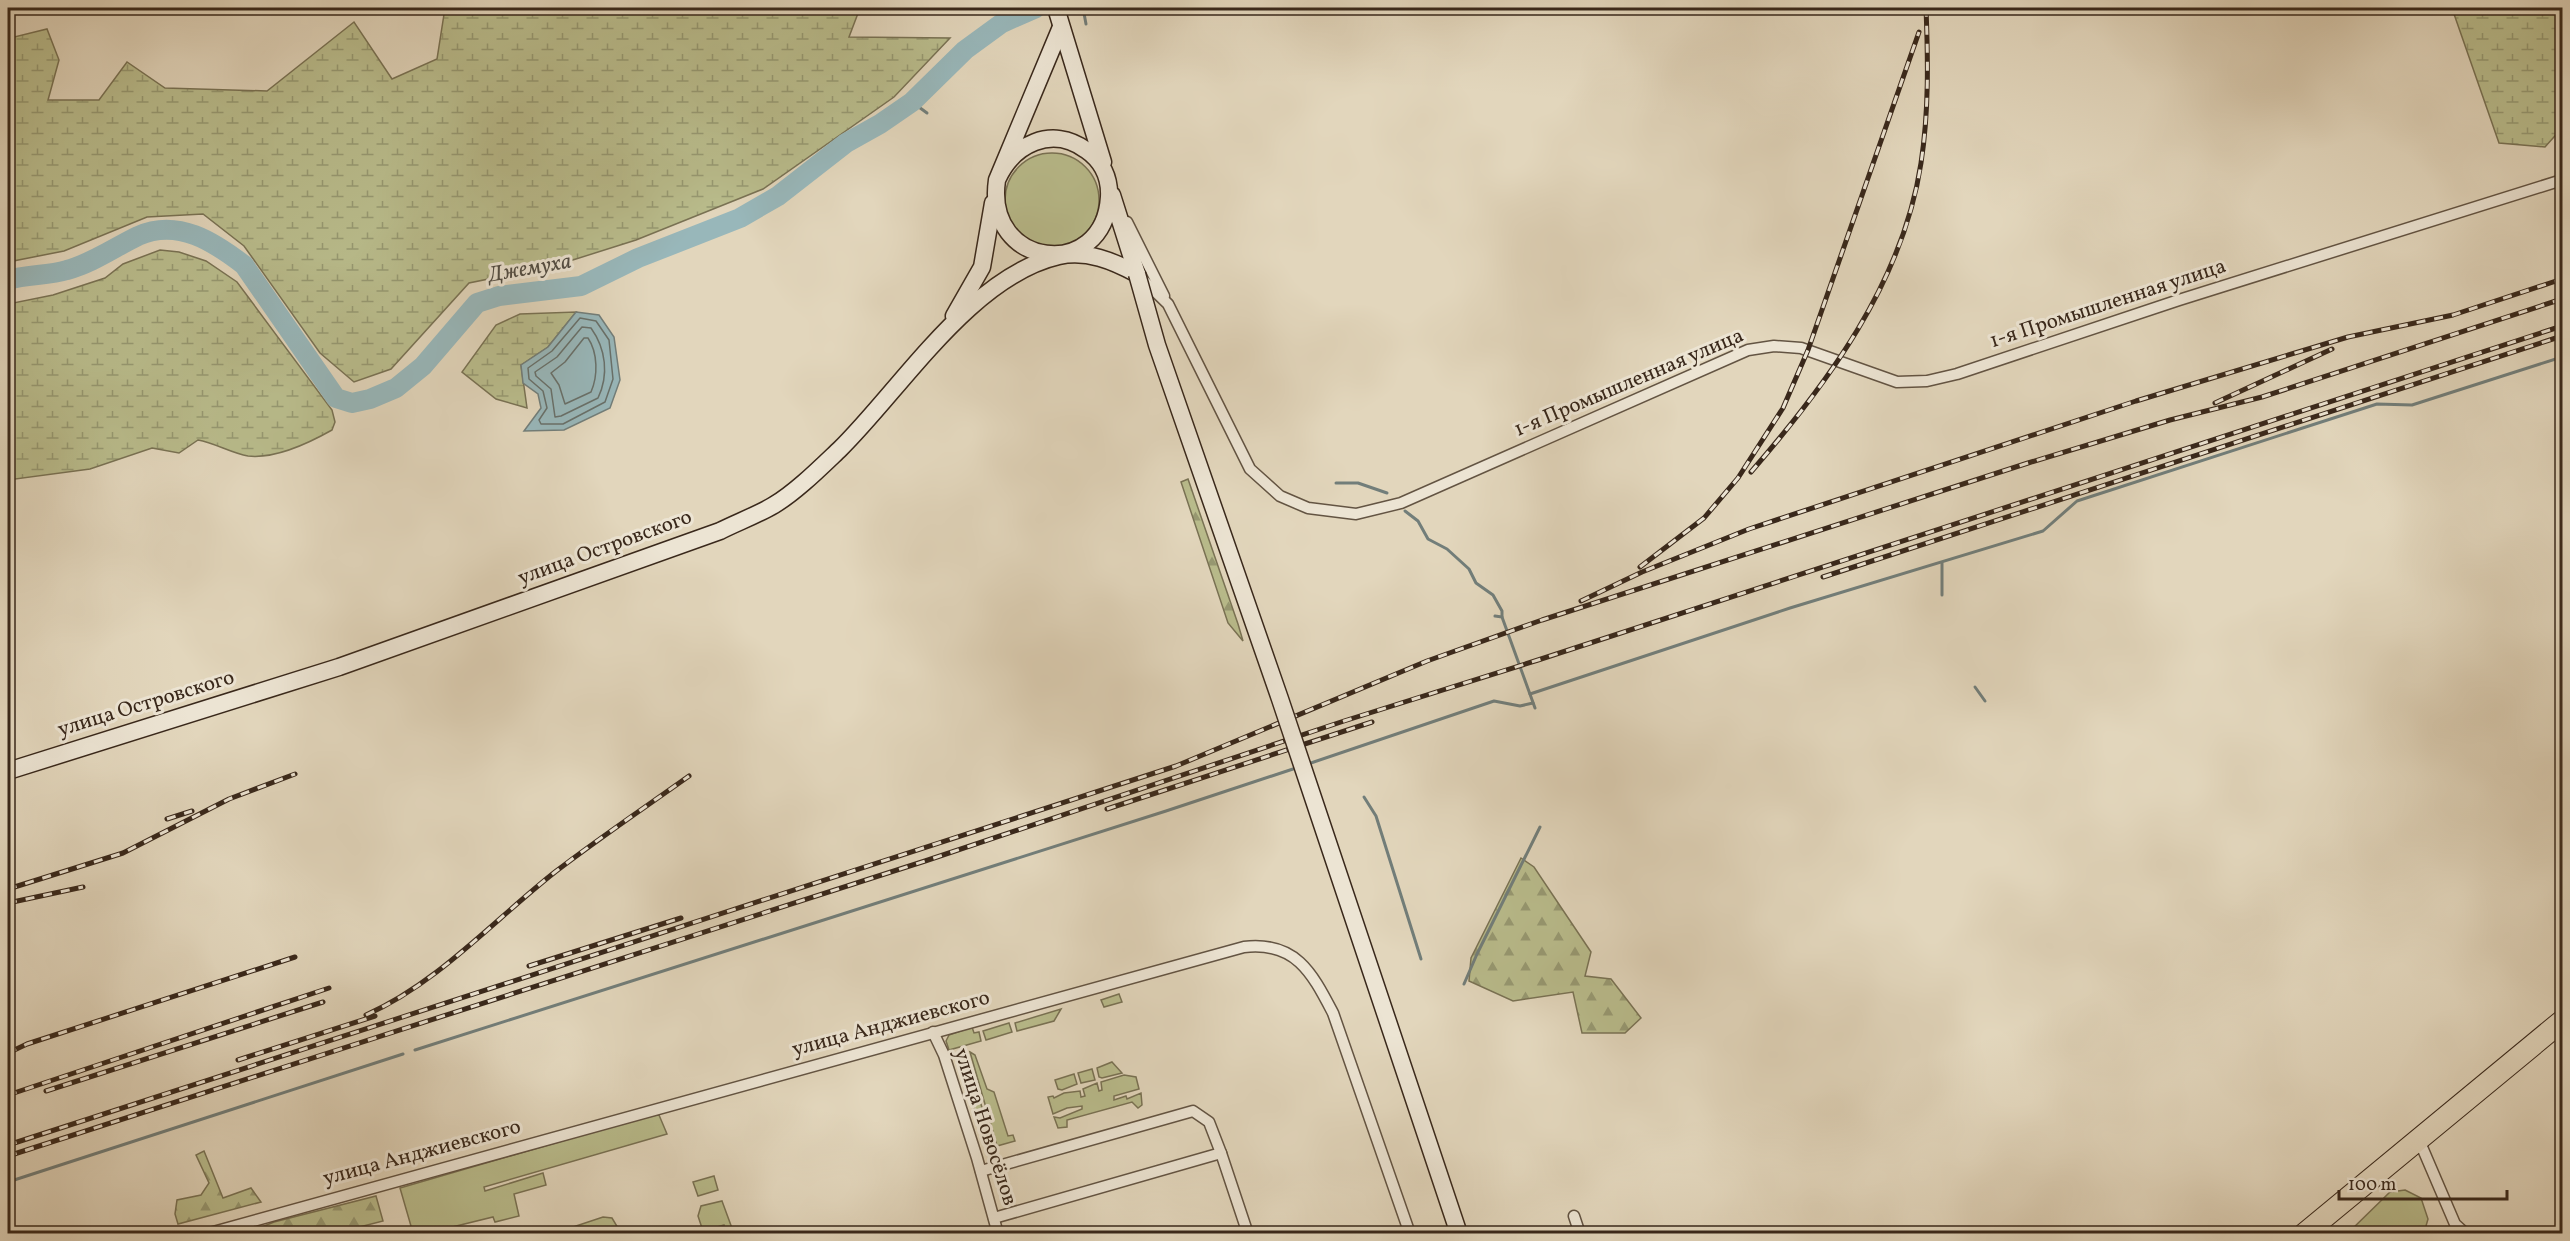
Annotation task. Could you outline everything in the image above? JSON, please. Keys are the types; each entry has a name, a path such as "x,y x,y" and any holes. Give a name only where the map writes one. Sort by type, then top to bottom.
{"highway":[{"path":"2304,1233 2562,1021"}],"street":[{"path":"1059,19 1157,345 1280,699 1459,1233"},
{"path":"944,332 982,267 996,185 1059,19"},
{"path":"1109,183 1108,212 1098,232 1081,247 1060,256 1026,248 1009,233 998,214 996,185 1007,160 1015,152 1025,145 1046,139 1058,138 1079,145 1097,159 1109,183 1168,304"},
{"name":"1-я Промышленная улица","path":"1137,274 1168,304 1250,469 1280,496 1308,508 1356,514 1401,503 1748,350 1774,346 1801,348 1897,382 1927,381 1957,374 2179,300 2562,180"},
{"name":"улица Островского","path":"8,771 339,667 720,531 775,504 821,466 841,448 944,332 994,287 1020,272 1060,256 1096,256 1111,260 1137,274"},
{"name":"улица Анджиевского","path":"206,1233 1244,947 1263,945 1278,948 1290,954 1305,967 1333,1013 1410,1233"},
{"name":"улица Новосёлов","path":"933,1032 944,1054 998,1233"},
{"path":"981,1171 1193,1111 1209,1122 1248,1233"},
{"path":"2418,1140 2455,1224 2466,1233"},
{"path":"994,1218 1221,1153"},
{"path":"1574,1216 1580,1233"}],"green space":[{"path":"445,8 860,8 849,37 950,38 894,97 763,189 636,240 557,265 469,283 391,369 354,382 320,353 244,246 203,214 147,217 64,251 8,262 8,68 14,37 47,29 59,60 48,100 99,100 127,62 165,88 267,91 354,22 392,79 437,59"},
{"path":"2345,8 2562,8 2562,128 2545,147 2499,143 2454,14"},
{"path":"1052,153 1070,156 1086,166 1096,182 1099,200 1096,218 1086,234 1070,244 1052,247 1034,244 1018,234 1008,218 1005,200 1008,182 1018,166 1034,156"},
{"path":"160,250 179,252 206,261 237,282 332,410 335,422 332,430 302,445 269,455 248,456 198,440 179,453 152,448 90,469 8,480 8,304 53,295 105,278 123,264"},
{"path":"576,312 548,347 521,365 527,408 496,399 462,372 496,325 520,314"},
{"path":"1188,479 1243,641 1228,623 1181,482"},
{"path":"1521,858 1534,867 1591,952 1585,976 1611,979 1641,1018 1625,1033 1582,1033 1573,992 1513,1001 1469,981 1471,958"},
{"path":"1119,994 1122,1002 1104,1007 1101,1000"},
{"path":"1061,1009 1054,1021 1017,1031 1015,1023"},
{"path":"1009,1023 1012,1032 986,1040 983,1031"},
{"path":"972,1027 974,1033 979,1032 981,1041 949,1050 946,1041 949,1035"},
{"path":"966,1052 993,1146 981,1131 969,1091 965,1090 956,1056"},
{"path":"970,1052 975,1055 987,1089 994,1092 1008,1136 1013,1135 1015,1141 997,1146"},
{"path":"1112,1062 1122,1073 1099,1077 1097,1068"},
{"path":"1092,1069 1095,1080 1081,1083 1078,1073"},
{"path":"1074,1074 1077,1084 1062,1090 1058,1089 1055,1080"},
{"path":"1124,1075 1136,1077 1139,1089 1114,1096 1114,1100 1126,1096 1127,1099 1141,1093 1142,1105 1138,1108 1132,1102 1067,1120 1067,1127 1058,1128 1054,1117 1060,1118 1082,1109 1082,1106 1067,1108 1053,1114 1048,1097 1053,1096 1054,1098 1064,1093 1080,1091 1081,1097 1085,1096 1083,1089 1097,1083 1099,1091 1102,1090 1101,1082"},
{"path":"659,1115 667,1134 484,1187 485,1191 543,1173 546,1185 514,1194 519,1216 495,1222 493,1217 428,1233 413,1233 400,1188 648,1116"},
{"path":"204,1151 223,1198 251,1188 261,1202 178,1224 175,1214 177,1200 201,1195 209,1183 196,1155"},
{"path":"714,1176 718,1190 698,1196 693,1182"},
{"path":"2405,1190 2421,1198 2428,1219 2424,1233 2348,1233 2390,1192"},
{"path":"376,1196 383,1221 336,1233 247,1233 274,1222"},
{"path":"722,1201 733,1231 726,1232 724,1225 703,1231 698,1216 701,1206"},
{"path":"603,1217 612,1218 621,1233 575,1233 573,1227"}],"water":[{"path":"576,312 599,315 614,337 620,380 610,408 564,430 524,431 541,408 538,394 523,383 521,365 548,347"}],"waterway":[{"name":"Джемуха","path":"8,280 77,267 138,236 153,231 181,231 195,235 220,248 244,265 336,398 352,403 370,399 396,388 423,366 477,303 499,296 581,286 638,258 740,218 778,196 846,143 880,124 912,102 965,50 1002,23 1036,8"},
{"path":"1083,8 1086,24"},
{"path":"912,102 927,113"},
{"path":"1530,694 1790,608 2043,531 2077,501 2377,404 2412,405 2562,357"},
{"path":"1336,483 1358,483 1387,493"},
{"path":"1405,511 1418,521 1428,539 1447,549 1469,569 1476,583 1493,595 1502,611 1502,617"},
{"path":"1942,563 1942,595"},
{"path":"1495,616 1502,617 1535,708"},
{"path":"1975,687 1985,701"},
{"path":"1308,764 1494,701 1520,706 1533,703"},
{"path":"415,1050 1296,768"},
{"path":"1364,797 1376,816 1421,959"},
{"path":"1464,984 1540,827"},
{"path":"8,1182 403,1054"}],"railway":[{"path":"1751,472 1808,403 1834,366 1880,290 1898,249 1912,207 1924,144 1927,85 1926,8"},
{"path":"1640,567 1704,518 1738,478 1783,408 1808,350 1919,32"},
{"path":"1581,601 1642,572 1749,529 2136,401 2348,337 2453,315 2562,279"},
{"path":"8,1145 1176,766 1427,661 1542,620 2028,463 2170,420 2262,397 2562,299"},
{"path":"8,1156 925,861 1344,721 1538,660 2562,326"},
{"path":"1823,577 2562,336"},
{"path":"2215,403 2332,349"},
{"path":"1107,809 1372,722"},
{"path":"8,889 123,853 229,799 295,774"},
{"path":"366,1015 417,986 465,949 555,872 689,776"},
{"path":"167,819 192,811"},
{"path":"8,903 83,887"},
{"path":"529,966 681,918"},
{"path":"8,1053 27,1044 295,957"},
{"path":"8,1095 329,988"},
{"path":"46,1091 323,1002"},
{"path":"238,1060 375,1016"}]}
